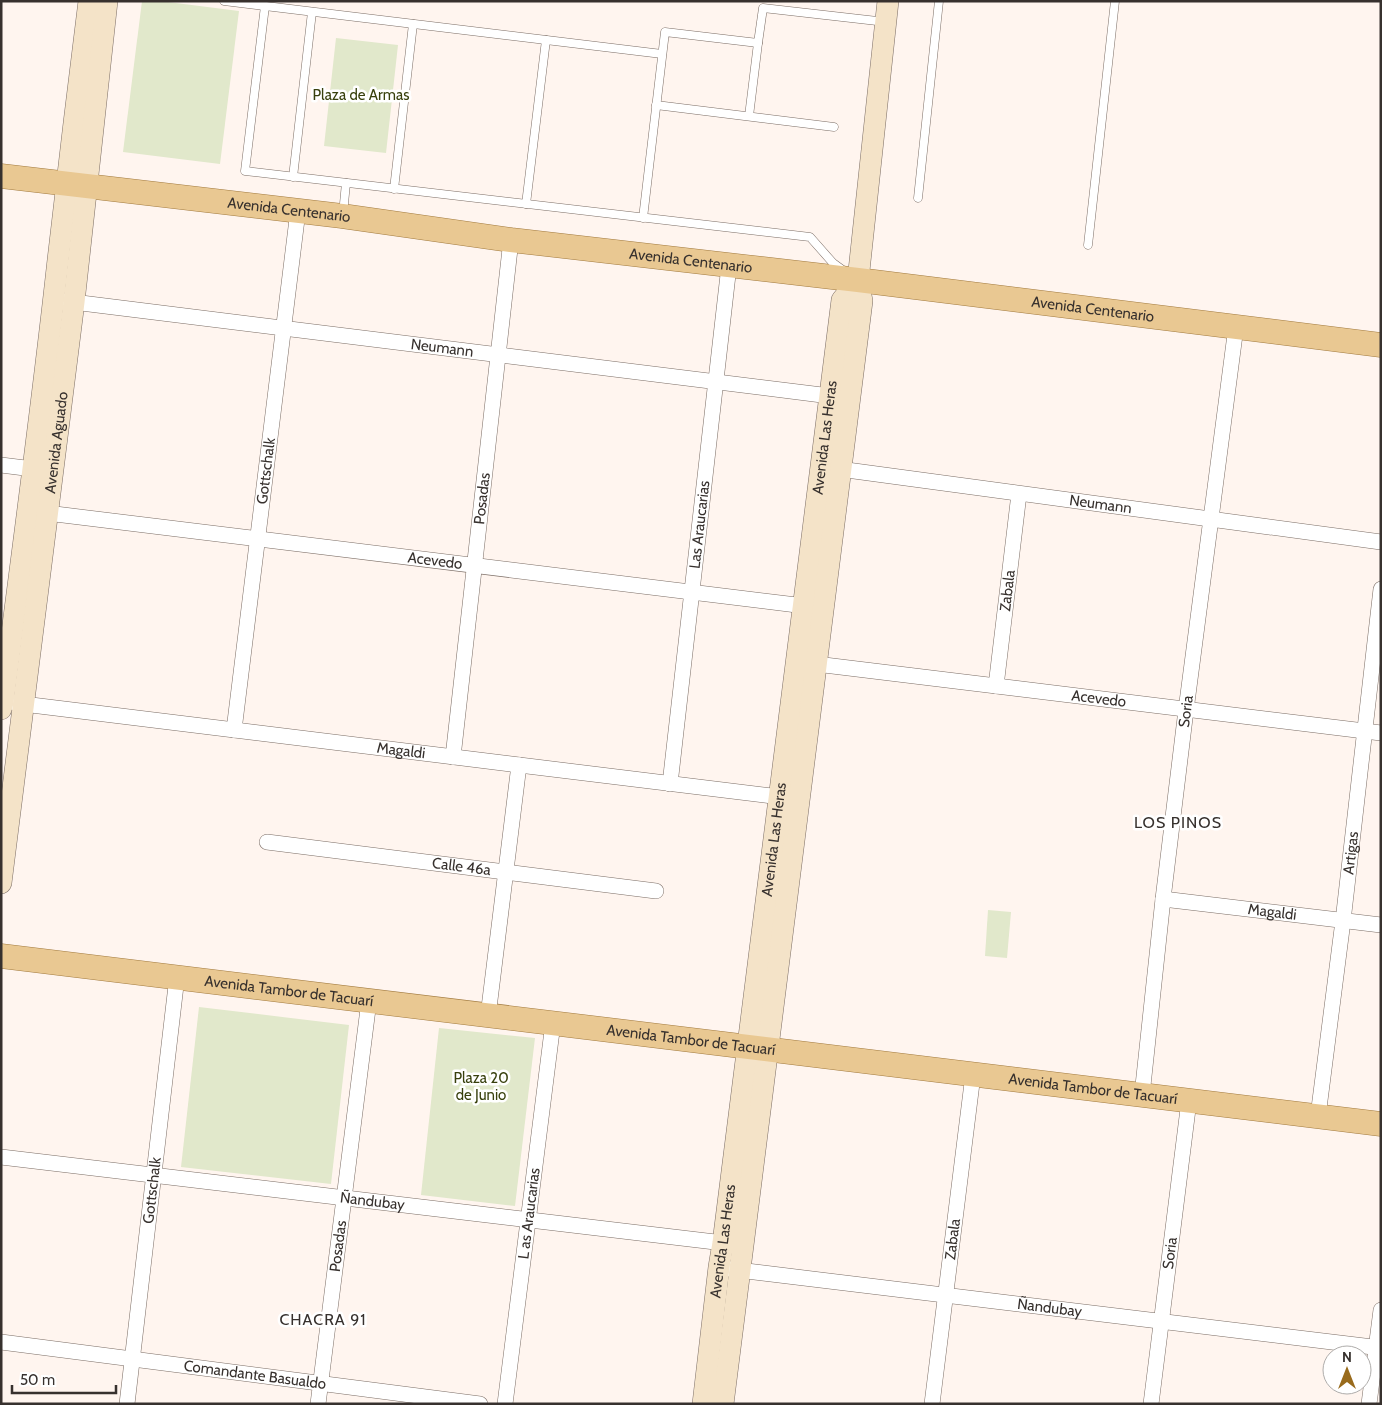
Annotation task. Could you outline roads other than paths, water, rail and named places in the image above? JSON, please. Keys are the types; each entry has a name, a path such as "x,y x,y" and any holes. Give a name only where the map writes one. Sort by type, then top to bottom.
{"main road":[{"name":"Avenida Aguado","path":"1,883 9,705 64,300 76,185 89,1"},
{"name":"Avenida Aguado","path":"76,185 107,1"},
{"name":"Avenida Las Heras","path":"703,1404 733,1245 830,468 862,300 858,280 888,1"},
{"name":"Avenida Centenario","path":"1,176 342,216 511,240 858,280 1381,345"},
{"name":"Avenida Las Heras","path":"830,468 830,396 842,300 858,280"},
{"name":"Avenida Aguado","path":"9,705 47,513 42,470"},
{"name":"Avenida Las Heras","path":"789,798 816,664 813,607"},
{"name":"Avenida Tambor de Tacuarí","path":"1,956 1381,1124"},
{"name":"Avenida Las Heras","path":"723,1404 729,1268"}],"street":[{"name":"Gottschalk","path":"234,730 298,211"},
{"name":"Posadas","path":"453,757 511,240"},
{"name":"Las Araucarias","path":"670,784 729,266"},
{"name":"Neumann","path":"64,300 830,396"},
{"name":"Soria","path":"1142,1095 1186,710 1236,328"},
{"path":"1,465 42,470"},
{"name":"Neumann","path":"830,468 1381,542"},
{"name":"Zabala","path":"996,686 1019,494"},
{"name":"Acevedo","path":"47,513 813,607"},
{"name":"Artigas","path":"1318,1116 1343,921 1381,589"},
{"name":"Acevedo","path":"816,664 1381,733"},
{"name":"Magaldi","path":"9,705 234,730 789,798"},
{"path":"488,1016 519,765"},
{"name":"Calle 46a","path":"267,842 656,891"},
{"name":"Magaldi","path":"1163,900 1381,926"},
{"name":"Gottschalk","path":"127,1404 177,977"},
{"name":"Posadas","path":"318,1404 369,1001"},
{"name":"L as Araucarias","path":"505,1404 553,1023"},
{"name":"Zabala","path":"932,1404 973,1075"},
{"name":"Soria","path":"1152,1404 1189,1101"},
{"name":"Ñandubay","path":"1,1157 733,1245"},
{"name":"Ñandubay","path":"729,1268 1378,1348"},
{"path":"1369,1404 1378,1348 1381,1310"},
{"name":"Comandante Basualdo","path":"1,1342 480,1404"}],"lane":[{"path":"224,1 662,54"},
{"path":"918,198 939,1"},
{"path":"1088,245 1115,1"},
{"path":"265,6 245,171 810,237 833,263 858,280"},
{"path":"750,116 763,8 886,22"},
{"path":"293,177 312,12"},
{"path":"394,189 413,24"},
{"path":"643,218 665,32 758,44"},
{"path":"526,204 546,40"},
{"path":"656,105 834,127"},
{"path":"342,216 346,183"}],"district":[{"name":"LOS PINOS","path":"1178,822"},
{"name":"CHACRA 91","path":"323,1319"}],"park label":[{"name":"Plaza de Armas","path":"361,95"},
{"name":"Plaza 20 de Junio","path":"481,1086"}]}
